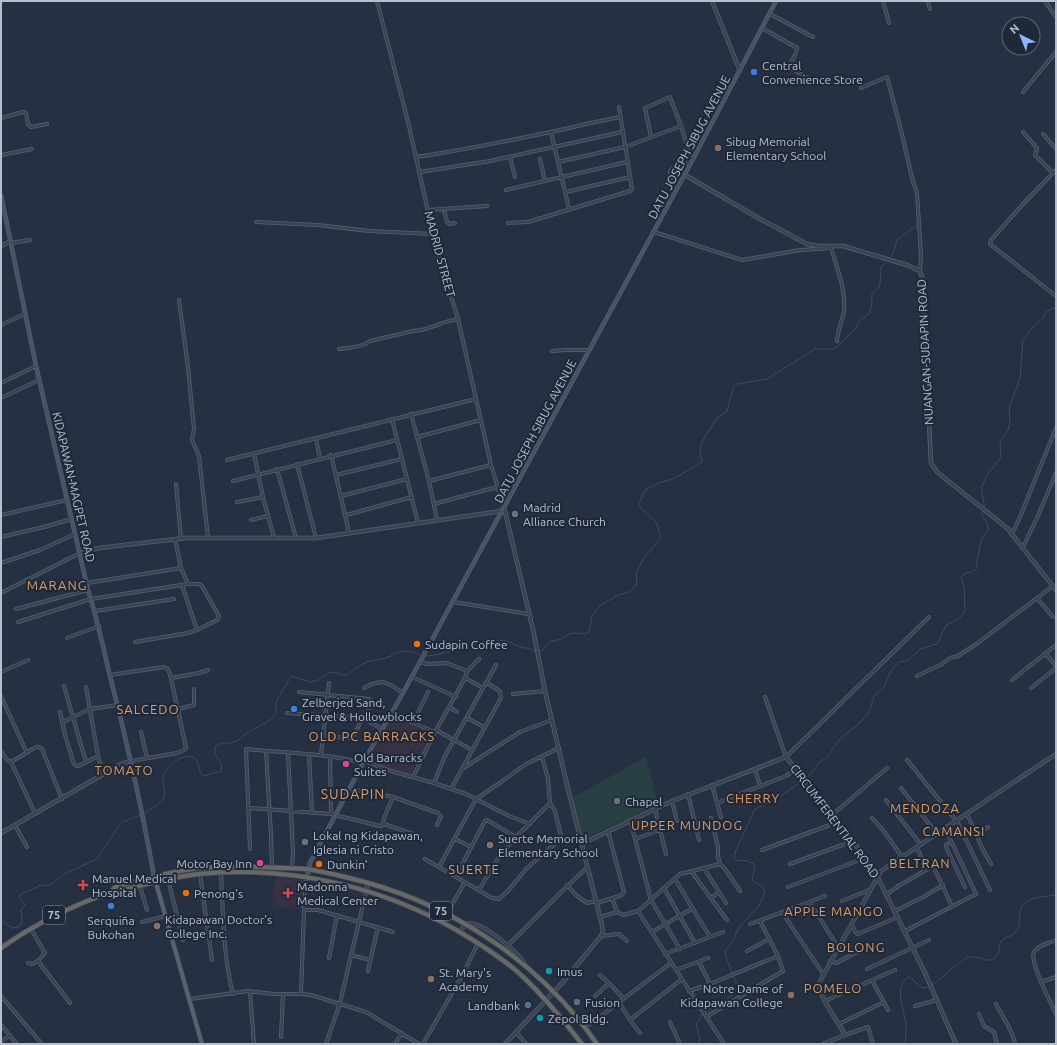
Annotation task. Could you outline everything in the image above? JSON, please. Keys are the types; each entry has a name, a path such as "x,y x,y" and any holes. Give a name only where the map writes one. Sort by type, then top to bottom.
{"highway":[{"name":"75","path":"111,892 115,887 154,876 210,867 308,869 368,882 410,897 447,914 466,924 497,944 526,966 553,992 597,1044"},
{"path":"210,867 210,873"},
{"name":"75","path":"1,948 30,928 71,907 111,892 117,892 156,881 221,872 260,873 306,877 366,890 394,900 460,932 478,943 520,974 546,1000 582,1044"}],"main road":[{"name":"DATU JOSEPH SIBUG AVENUE","path":"306,877 308,869 364,762 392,714 678,188 776,1"},
{"name":"KIDAPAWAN-MAGPET ROAD","path":"1,195 39,380 88,590 95,611 141,804 154,876"},
{"path":"154,876 202,1044"}],"street":[{"name":"MADRID STREET","path":"377,1 420,172 433,234 458,319 491,465 504,507"},
{"path":"712,1 740,71"},
{"path":"883,1 889,24"},
{"path":"928,1 930,8"},
{"path":"1045,1 1056,17"},
{"path":"770,14 813,37"},
{"path":"762,28 797,48 790,68 814,81"},
{"path":"1023,92 1056,52"},
{"path":"861,88 887,78 917,193 921,256 920,271"},
{"path":"652,137 645,108 667,97 671,98 692,162 674,167 670,171 670,174 678,188"},
{"path":"508,223 528,222 630,191 632,187 619,107"},
{"path":"1,118 23,112 26,113 28,124 31,127 47,124"},
{"path":"416,157 449,153 620,117"},
{"path":"558,162 625,147 681,126"},
{"path":"551,132 569,209"},
{"path":"420,172 510,157 622,132"},
{"path":"1023,132 1036,147 1037,149 1035,155 1053,174"},
{"path":"1043,134 1056,149"},
{"path":"1,155 32,149"},
{"path":"510,157 515,177"},
{"path":"540,159 545,181"},
{"path":"506,190 628,162"},
{"path":"1056,170 1023,204 991,240 990,244 1056,296"},
{"name":"NUANGAN-SUDAPIN ROAD","path":"685,175 760,219 803,242 812,245 830,247 839,245 913,267 920,271 922,277 925,326 931,463 934,470 996,519 1012,534 1055,588"},
{"path":"566,192 630,177"},
{"path":"428,210 487,206"},
{"path":"444,209 447,222 450,224 456,223"},
{"path":"256,222 318,225 369,231 433,234"},
{"path":"654,232 742,260 830,247 841,281 844,297 844,312 839,327 837,341"},
{"path":"1,246 11,242 30,240"},
{"path":"179,300 188,367 194,429 192,440 199,456 208,538"},
{"path":"1,325 25,314"},
{"path":"339,349 367,344 370,341 406,332 419,331 435,326 446,320 458,319"},
{"path":"552,351 589,350"},
{"path":"1,383 36,366"},
{"path":"1,398 39,380"},
{"path":"227,460 476,399"},
{"path":"411,414 429,480 437,520"},
{"path":"392,419 418,523"},
{"path":"418,437 482,420"},
{"path":"1012,534 1056,428"},
{"path":"316,438 320,459"},
{"path":"234,481 397,440"},
{"path":"254,454 274,538"},
{"path":"331,456 349,532"},
{"path":"336,475 402,459"},
{"path":"297,464 316,538"},
{"path":"429,480 491,465"},
{"path":"278,469 296,538"},
{"path":"1022,548 1037,518 1056,473"},
{"path":"341,496 407,479"},
{"path":"176,484 181,539"},
{"path":"434,504 497,487"},
{"path":"237,502 263,496"},
{"path":"346,515 412,497"},
{"path":"1,515 67,500"},
{"path":"504,507 545,690 602,929 601,936 578,966 505,1044"},
{"path":"1,593 80,553 98,548 175,539 316,538 502,511"},
{"path":"251,520 268,516"},
{"path":"1,536 44,527 72,519"},
{"path":"1,563 40,550 75,534"},
{"path":"175,539 181,568 188,584"},
{"path":"87,583 181,568"},
{"path":"18,622 91,599 188,584 201,584 219,616 214,623 188,633 135,642"},
{"path":"182,585 197,630"},
{"path":"917,676 942,664 950,658 958,656 978,643 1037,598 1055,588"},
{"path":"16,609 88,590"},
{"path":"1037,598 1053,618"},
{"path":"95,611 174,599"},
{"path":"453,602 529,614"},
{"path":"766,697 786,757 929,617"},
{"path":"67,638 98,626"},
{"path":"1012,680 1056,645"},
{"path":"1031,688 1056,667 1045,653"},
{"path":"413,777 468,672 479,659"},
{"path":"1,672 28,660"},
{"path":"420,662 428,664 447,663 468,672"},
{"path":"434,783 454,740 496,665"},
{"path":"1,833 121,764 177,753 186,749 168,669 164,667 110,676"},
{"path":"171,678 208,670"},
{"path":"412,677 456,696"},
{"path":"465,678 483,688"},
{"path":"364,688 374,683 383,682 403,693"},
{"path":"451,789 502,696 500,692 487,682"},
{"path":"322,755 329,683"},
{"path":"64,686 72,718 86,762"},
{"path":"86,687 98,756 103,774"},
{"path":"178,708 194,705 194,690"},
{"path":"513,694 545,690"},
{"path":"299,692 371,700 372,705 362,718 355,734 350,738 323,736"},
{"path":"414,722 428,692"},
{"path":"1,696 27,753"},
{"path":"63,722 90,710 118,706"},
{"path":"449,707 457,712"},
{"path":"60,712 74,764 79,766 98,756"},
{"path":"287,713 362,718 383,730"},
{"path":"392,714 436,731 472,750"},
{"path":"467,718 484,727"},
{"path":"462,770 520,732 552,720"},
{"path":"141,732 147,758"},
{"path":"11,762 36,747 40,748 62,798"},
{"path":"439,867 476,799 526,764 559,748"},
{"path":"250,849 250,808 246,749 322,755 364,762 451,789 530,824"},
{"path":"1,751 7,760 11,762 35,813"},
{"path":"266,751 272,868"},
{"path":"288,753 292,869"},
{"path":"309,754 312,812"},
{"path":"845,1035 818,989 819,983 877,876 902,857 1056,754"},
{"path":"330,756 331,814"},
{"path":"542,757 548,779 550,803 555,811 562,840"},
{"name":"CIRCUMFERENTIAL ROAD","path":"581,841 590,840 688,794 786,757 853,841 877,876 925,972 956,1044"},
{"path":"906,760 956,821 990,890"},
{"path":"832,815 887,768"},
{"path":"755,769 760,786"},
{"path":"717,803 786,776 796,769"},
{"path":"712,785 721,817"},
{"path":"901,788 938,834"},
{"path":"350,789 392,797 438,813 441,817 437,825"},
{"path":"688,794 699,840"},
{"path":"384,824 384,818 392,797"},
{"path":"886,800 921,845"},
{"path":"672,801 677,821"},
{"path":"479,890 497,859 516,837 550,803"},
{"path":"250,808 331,814 380,826 384,824 413,834"},
{"path":"655,809 666,854"},
{"path":"967,814 991,864"},
{"path":"712,818 720,864 740,891"},
{"path":"872,818 887,835 902,857"},
{"path":"456,876 484,821 488,820 516,837"},
{"path":"630,820 651,900 680,949"},
{"path":"762,850 838,822"},
{"path":"15,825 27,847"},
{"path":"976,834 988,827"},
{"path":"905,932 976,893 951,842 946,828"},
{"path":"636,839 661,829"},
{"path":"567,885 577,896 587,903 622,895 624,892 608,831"},
{"path":"455,839 471,847"},
{"path":"424,859 496,899 502,897 526,869 556,843 566,839 581,841"},
{"path":"790,864 853,841"},
{"path":"951,842 947,844 946,848 965,887"},
{"path":"917,848 927,869"},
{"path":"788,887 866,858"},
{"path":"600,917 616,912 623,915 638,911 680,874 720,864"},
{"path":"887,894 931,866 934,867 952,906"},
{"path":"508,945 539,916 567,885 587,868"},
{"path":"704,868 726,903"},
{"path":"691,871 727,920"},
{"path":"221,872 226,949 233,994"},
{"path":"200,874 212,960"},
{"path":"301,994 306,877"},
{"path":"168,879 183,940"},
{"path":"675,879 710,937"},
{"path":"326,1044 340,1003 368,882"},
{"path":"442,922 465,882"},
{"path":"895,911 925,896 942,885"},
{"path":"140,886 147,910"},
{"path":"664,888 695,943"},
{"path":"842,901 869,890"},
{"path":"711,898 720,892"},
{"path":"750,924 810,903 825,896"},
{"path":"612,898 616,912"},
{"path":"810,903 838,947"},
{"path":"652,932 693,908"},
{"path":"304,910 318,910 393,932"},
{"path":"638,911 703,1011 722,1044"},
{"path":"782,912 823,974"},
{"path":"329,958 337,915"},
{"path":"142,922 166,916"},
{"path":"851,923 858,934 898,917"},
{"path":"706,1016 783,972 778,956 760,921"},
{"path":"460,932 466,924 471,923 479,925 508,945 522,958 526,966"},
{"path":"368,971 378,927"},
{"path":"28,963 32,964 44,956 44,951 30,928"},
{"path":"665,954 723,932"},
{"path":"601,936 619,934 627,941"},
{"path":"747,951 769,939"},
{"path":"867,969 929,940"},
{"path":"1056,940 1040,946 1034,954 1034,963 1056,1014"},
{"path":"423,1044 462,976 478,943"},
{"path":"830,961 836,963 869,946"},
{"path":"351,955 370,960"},
{"path":"689,991 778,956"},
{"path":"676,970 708,958"},
{"path":"38,961 70,1002"},
{"path":"585,1028 671,962"},
{"path":"699,962 710,984"},
{"path":"825,1001 895,970"},
{"path":"600,975 611,984 623,998"},
{"path":"1041,982 1056,977"},
{"path":"630,1020 682,979"},
{"path":"872,980 888,1010"},
{"path":"595,996 609,983"},
{"path":"250,992 254,1044"},
{"path":"190,999 250,992 308,994 370,1013 419,1044"},
{"path":"280,1037 283,994"},
{"path":"1,996 42,1044"},
{"path":"915,1006 937,1000"},
{"path":"619,1002 640,1033"},
{"path":"839,1024 884,1002"},
{"path":"996,1004 1011,1029 1015,1044"},
{"path":"979,1014 984,1026 994,1032 997,1044"},
{"path":"670,1022 680,1044"},
{"path":"1,1025 17,1044"},
{"path":"823,1044 868,1027 873,1044"},
{"path":"515,1032 526,1044"},
{"path":"395,1044 402,1033"},
{"path":"1,1042 10,1035"}],"shaded area":[{"path":"393,716 434,732 410,775 369,762"},
{"name":"Madonna Medical Center","path":"275,877 304,880 302,909 272,907"}],"green space":[{"path":"646,757 658,805 583,839 572,798"}],"waterway":[{"path":"890,258 897,240 917,225"},
{"path":"539,651 543,650 550,642 561,639 569,634 585,634 589,632 592,616 601,605 618,595 629,592 635,587 637,583 636,573 639,567 644,558 660,539 660,533 656,522 640,507 639,503 645,490 658,483 673,479 702,462 700,449 703,440 717,418 727,411 733,388 737,384 767,379 815,349 836,348 856,328 860,320 870,313 872,293 879,287 881,267 888,261"},
{"path":"984,507 982,486 989,472 1001,456 1000,442 1008,430 1010,423 1009,408 1020,379 1023,340 1032,328 1042,319 1046,312 1056,307"},
{"path":"806,779 820,762 828,756 841,738 868,714 874,696 884,687 893,668 900,662 909,660 920,649 937,644 946,625 959,619 965,611 964,588 961,577 977,568 981,541 988,530 988,525 982,515 982,510"},
{"path":"426,656 446,653 477,643 497,640 507,641 520,647 535,651"},
{"path":"145,813 163,799 165,794 163,781 164,774 171,765 180,759 190,756 194,758 198,762 200,772 204,776 221,771 222,766 215,754 215,747 222,743 237,741 247,733 272,719 276,713 276,702 291,676 310,682 318,680 329,673 335,672 346,675 366,662 386,658 402,651 413,652 420,655"},
{"path":"706,1012 732,995 738,987 725,951 734,939 741,925 758,907 765,893 762,886 753,881 754,864 747,861 736,860 734,857 736,850 755,809 773,801 803,781"},
{"path":"1,920 12,928 19,927 22,921 21,910 25,905 19,897 20,895 41,885 49,886 64,874 97,859 119,826 123,822 140,815"},
{"path":"905,1044 906,1028 900,993 901,987 909,977 922,988 927,987 967,958 976,957 986,960 993,959 997,955 1001,941 1015,933 1017,930 1020,912 1025,903 1035,898 1056,895"},
{"path":"698,1044 700,1039 696,1024 703,1014"}],"place":[{"name":"Central Convenience Store","path":"754,72"},
{"name":"Sibug Memorial Elementary School","path":"718,148"},
{"name":"Madrid Alliance Church","path":"515,514"},
{"name":"Sudapin Coffee","path":"417,644"},
{"name":"Zelberjed Sand, Gravel & Hollowblocks","path":"294,709"},
{"name":"Old Barracks Suites","path":"346,764"},
{"name":"Chapel","path":"617,801"},
{"name":"Lokal ng Kidapawan, Iglesia ni Cristo","path":"305,842"},
{"name":"Suerte Memorial Elementary School","path":"490,845"},
{"name":"Motor Bay Inn","path":"260,863"},
{"name":"Dunkin'","path":"319,864"},
{"name":"Manuel Medical Hospital","path":"83,885"},
{"name":"Penong's","path":"186,893"},
{"name":"Madonna Medical Center","path":"288,893"},
{"name":"Serquiña Bukohan","path":"111,906"},
{"name":"Kidapawan Doctor's College Inc.","path":"157,926"},
{"name":"Imus","path":"549,971"},
{"name":"St. Mary's Academy","path":"431,979"},
{"name":"Notre Dame of Kidapawan College","path":"791,995"},
{"name":"Fusion","path":"577,1002"},
{"name":"Landbank","path":"528,1005"},
{"name":"Zepol Bldg.","path":"540,1018"}],"district":[{"name":"MARANG","path":"57,585"},
{"name":"SALCEDO","path":"148,709"},
{"name":"OLD PC BARRACKS","path":"372,736"},
{"name":"TOMATO","path":"124,770"},
{"name":"SUDAPIN","path":"353,794"},
{"name":"CHERRY","path":"753,798"},
{"name":"MENDOZA","path":"925,808"},
{"name":"UPPER MUNDOG","path":"687,825"},
{"name":"CAMANSI","path":"954,831"},
{"name":"BELTRAN","path":"920,863"},
{"name":"SUERTE","path":"474,869"},
{"name":"APPLE MANGO","path":"834,911"},
{"name":"BOLONG","path":"856,947"},
{"name":"POMELO","path":"833,988"}]}
